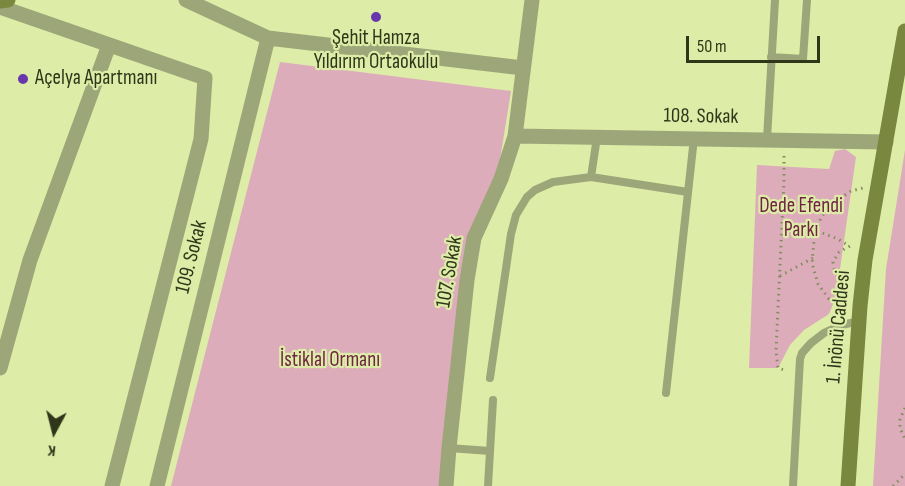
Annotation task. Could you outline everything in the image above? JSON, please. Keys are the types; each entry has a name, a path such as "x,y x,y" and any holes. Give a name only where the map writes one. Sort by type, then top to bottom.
{"street":[{"path":"0,1 8,0"},
{"path":"186,0 268,38 523,68"},
{"name":"107. Sokak","path":"446,486 467,280 474,238 501,179 515,136 532,0"},
{"path":"0,6 205,78 201,139 112,486"},
{"name":"1. İnönü Caddesi","path":"848,486 862,284 905,31"},
{"name":"109. Sokak","path":"157,486 268,38"},
{"path":"0,368 30,260 109,45"},
{"name":"108. Sokak","path":"515,136 886,142"}],"lane":[{"path":"767,139 775,0"},
{"path":"771,57 803,59 807,0"},
{"path":"591,177 597,137"},
{"path":"666,393 694,138"},
{"path":"490,378 511,234 516,215 527,197 544,185 591,177 688,192"},
{"path":"793,486 802,353 825,333 842,325 859,321"},
{"path":"488,486 493,400"},
{"path":"449,448 490,451"}],"path":[{"path":"784,140 776,351 778,368 800,376"},
{"path":"840,304 829,299 818,284 812,263 817,231 822,217 836,201 851,191 865,187 878,187"},
{"path":"817,231 849,246"},
{"path":"862,284 835,273 833,262 839,252 849,246 867,246"},
{"path":"779,276 813,258"},
{"path":"905,408 900,419 900,428 905,439"},
{"path":"893,486 905,474"}],"green space":[{"name":"İstiklal Ormanı","path":"280,62 511,91 499,166 469,238 439,486 171,486"},
{"name":"Dede Efendi Parkı","path":"845,149 856,157 836,297 829,314 804,330 790,345 778,368 749,368 757,165 829,169 835,151"},
{"path":"905,150 905,486 873,486 886,269"}],"place":[{"name":"Şehit Hamza Yıldırım Ortaokulu","path":"376,17"},
{"name":"Açelya Apartmanı","path":"23,79"}]}
